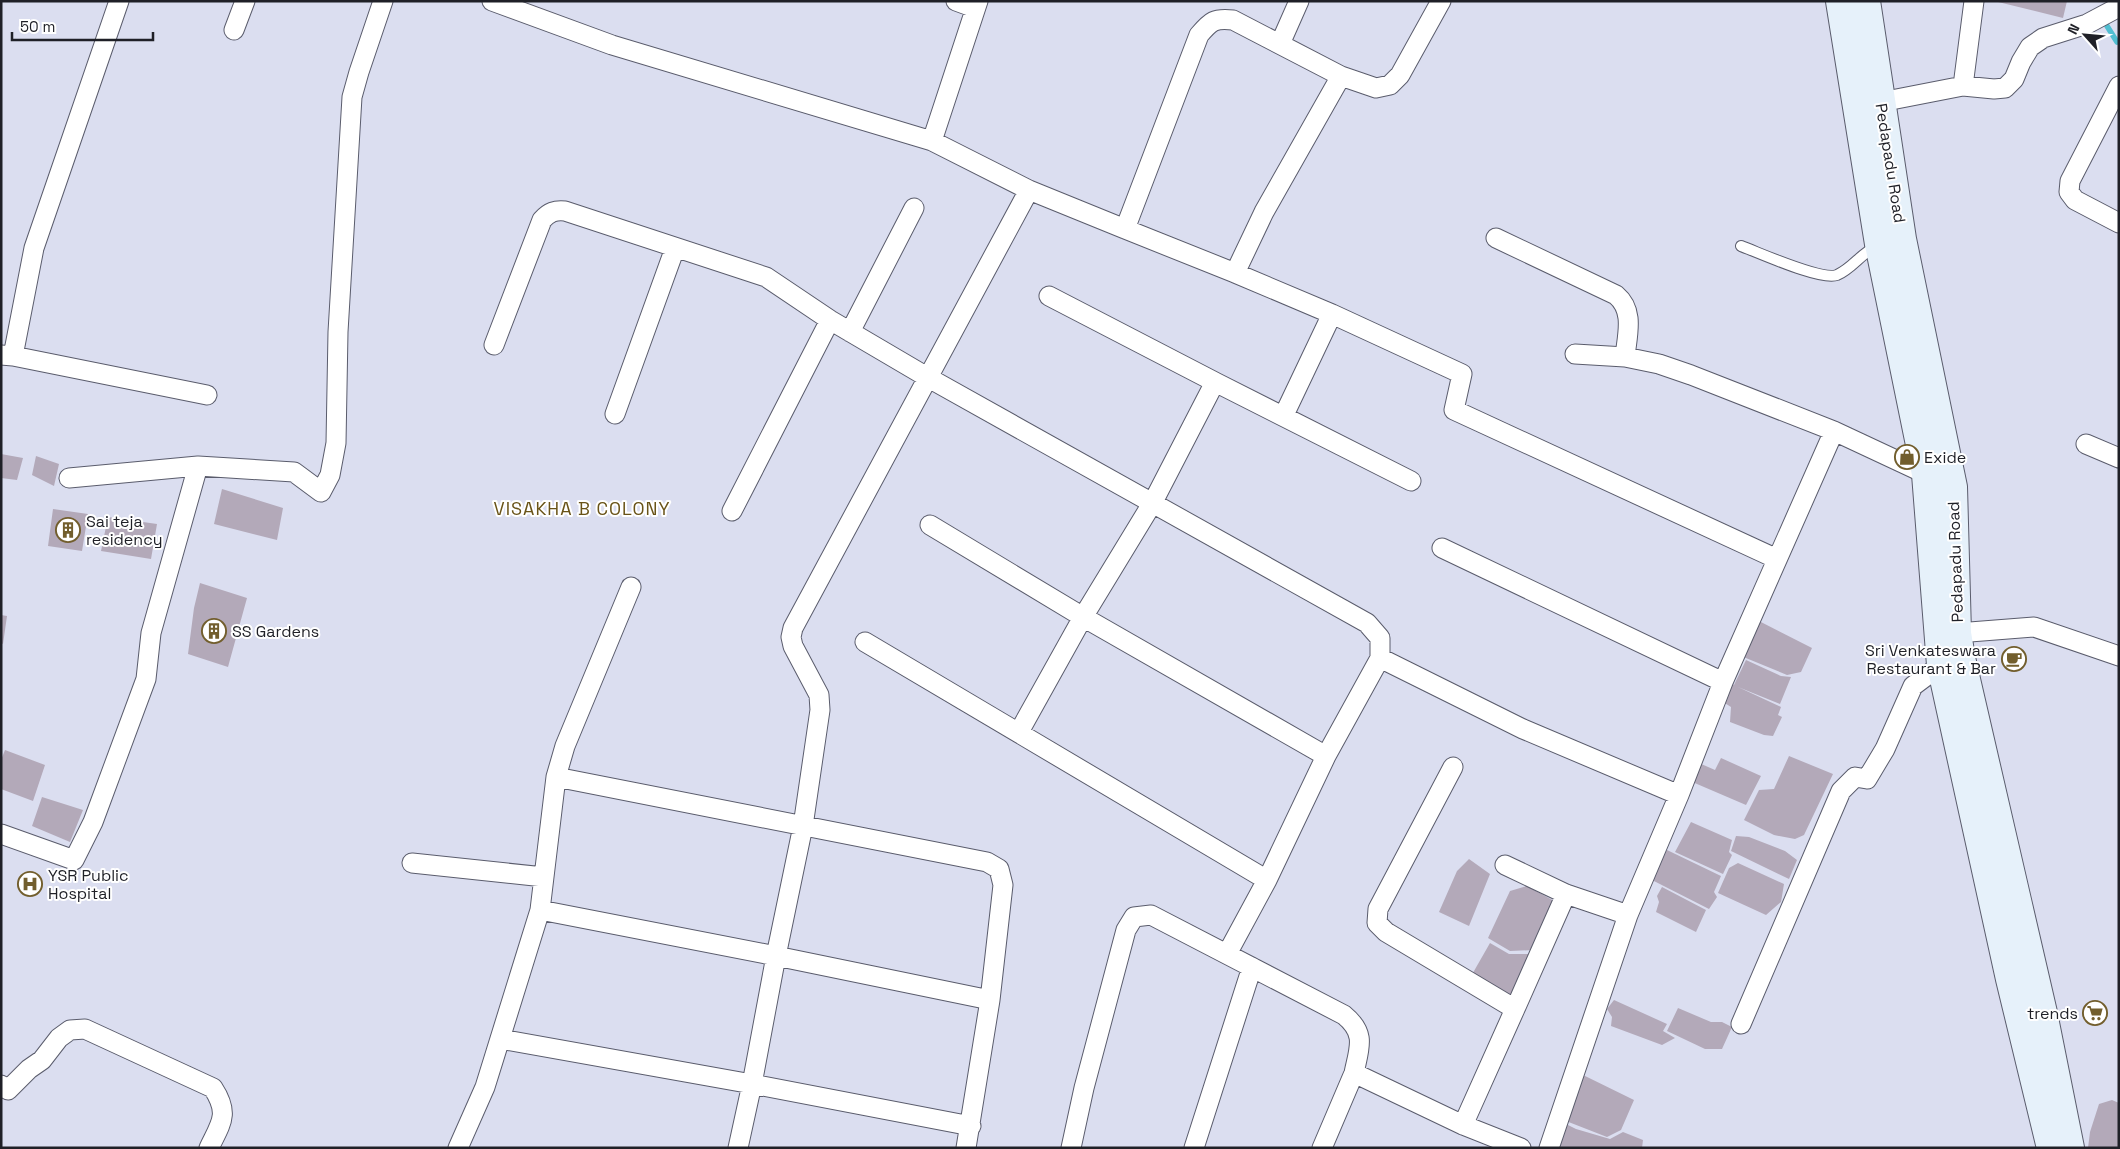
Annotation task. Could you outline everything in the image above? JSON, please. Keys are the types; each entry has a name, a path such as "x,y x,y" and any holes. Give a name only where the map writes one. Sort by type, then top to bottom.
{"main road":[{"name":"Pedapadu Road","path":"1840,1 1879,244 1926,474 1941,665 2010,979 2051,1148"},
{"name":"Pedapadu Road","path":"1866,1 1902,239 1953,486 1957,633 1961,658 2043,1013 2070,1148"}],"street":[{"path":"119,1 34,248 7,355 207,396"},
{"path":"234,30 245,1"},
{"path":"69,478 198,466 294,472 321,492 330,474 336,443 338,332 352,97 383,1"},
{"path":"492,1 612,45 932,141 1029,190 1332,314 1462,374 1454,410 1777,559"},
{"path":"932,141 976,4 956,1"},
{"path":"1280,44 1299,1"},
{"path":"1125,229 1199,35 1209,22 1220,18 1233,20 1341,76 1376,88 1390,85 1400,75 1441,1"},
{"path":"1963,86 1974,1"},
{"path":"1881,102 1963,86 1994,89 2005,88 2014,79 2021,62 2030,47 2036,42 2087,24 2119,7"},
{"path":"1235,273 1264,212 1341,76"},
{"path":"2119,86 2070,181 2069,192 2075,200 2119,223"},
{"path":"738,1148 803,826 820,710 819,695 793,646 791,637 793,628 1029,190"},
{"path":"850,332 914,208"},
{"path":"494,345 542,220 548,213 565,211 766,278 830,320 927,377 1368,623 1380,638 1380,658 1326,756 1267,880 1227,954"},
{"path":"1496,238 1616,295 1624,302 1629,318 1625,357"},
{"path":"615,414 676,248"},
{"path":"1049,296 1411,481"},
{"path":"1284,415 1332,314"},
{"path":"732,511 830,320"},
{"path":"1575,354 1625,357 1659,364 1834,432 1926,474"},
{"path":"1019,732 1153,502 1215,382"},
{"path":"1550,1148 1628,916 1679,795 1723,682 1834,432"},
{"path":"2086,444 2119,458"},
{"path":"1,834 74,860 93,822 146,679 151,633 198,466"},
{"path":"930,525 1084,618 1326,756"},
{"path":"1442,548 1723,682"},
{"path":"458,1148 485,1087 540,910 556,777 565,746 631,587"},
{"path":"1957,633 2034,627 2119,656"},
{"path":"865,642 1267,880"},
{"path":"1380,658 1523,729 1679,795"},
{"path":"1741,1024 1841,791 1855,777 1867,779 1885,749 1913,686 1941,665"},
{"path":"1452,767 1378,909 1377,923 1386,932 1515,1009"},
{"path":"556,777 987,862 999,869 1003,885 990,1000 966,1148"},
{"path":"412,863 544,877"},
{"path":"1505,865 1566,894 1628,916"},
{"path":"1463,1125 1566,894"},
{"path":"540,910 990,1000"},
{"path":"1071,1148 1084,1088 1126,930 1134,917 1151,915 1344,1016 1354,1024 1360,1036 1354,1073 1322,1148"},
{"path":"1194,1148 1252,967"},
{"path":"1,1085 8,1090 29,1069 42,1060 59,1038 70,1030 85,1029 213,1088 222,1101 223,1119 209,1148"},
{"path":"500,1039 752,1084 971,1126"},
{"path":"1354,1073 1463,1125 1521,1148"}],"lane":[{"path":"1741,246 1818,275 1834,276 1850,268 1865,252 1879,244"}],"building":[{"path":"1994,1 2067,1 2063,18"},
{"path":"1,454 23,458 17,480 1,478"},
{"path":"36,456 59,464 54,486 32,475"},
{"path":"222,489 283,508 277,540 214,524"},
{"name":"Sai teja residency","path":"53,509 88,514 82,551 48,546"},
{"path":"108,517 157,524 151,559 101,551"},
{"name":"SS Gardens","path":"200,583 247,598 228,667 188,654 194,608"},
{"path":"1,615 7,616 3,644 1,643"},
{"path":"1757,620 1812,648 1801,672 1787,675 1741,656"},
{"path":"1746,660 1781,676 1791,677 1780,704 1738,687 1781,707 1778,715 1782,717 1773,736 1764,735 1730,722 1731,707 1720,700 1730,683 1734,685"},
{"path":"5,750 45,765 33,801 1,789 1,760"},
{"path":"1789,756 1833,774 1804,835 1795,839 1774,835 1744,820 1759,790 1774,789"},
{"path":"1721,758 1761,776 1746,805 1690,781 1699,763 1715,770"},
{"path":"42,797 83,810 70,842 32,826"},
{"path":"1691,822 1732,840 1729,852 1732,855 1723,874 1675,852"},
{"path":"1736,836 1749,837 1785,851 1797,860 1789,879 1731,851"},
{"path":"1667,850 1721,876 1714,892 1717,897 1709,909 1650,879"},
{"path":"1469,859 1490,874 1469,926 1439,912 1457,871"},
{"path":"1738,863 1784,884 1781,902 1766,915 1718,893 1729,868"},
{"path":"1527,886 1556,902 1534,950 1510,951 1488,938 1510,891"},
{"path":"1662,887 1706,910 1696,932 1656,912 1659,902 1657,896"},
{"path":"1490,943 1509,954 1531,954 1518,992 1501,996 1470,978"},
{"path":"1614,1000 1667,1024 1663,1031 1675,1038 1662,1045 1611,1026 1612,1017 1607,1009"},
{"path":"1678,1008 1711,1022 1722,1022 1732,1027 1722,1049 1705,1049 1667,1031"},
{"path":"1581,1074 1634,1100 1621,1130 1607,1137 1566,1121"},
{"path":"2112,1100 2119,1103 2119,1148 2088,1148 2090,1132 2099,1104"},
{"path":"1562,1122 1576,1129 1610,1139 1623,1132 1643,1140 1642,1148 1558,1148"}],"waterway":[{"path":"2107,26 2117,42"}],"place":[{"name":"Exide","path":"1907,457"},
{"name":"Sai teja residency","path":"68,530"},
{"name":"SS Gardens","path":"214,631"},
{"name":"Sri Venkateswara Restaurant & Bar","path":"2014,659"},
{"name":"YSR Public Hospital","path":"30,884"},
{"name":"trends","path":"2095,1013"}],"district":[{"name":"VISAKHA B COLONY","path":"582,509"}]}
